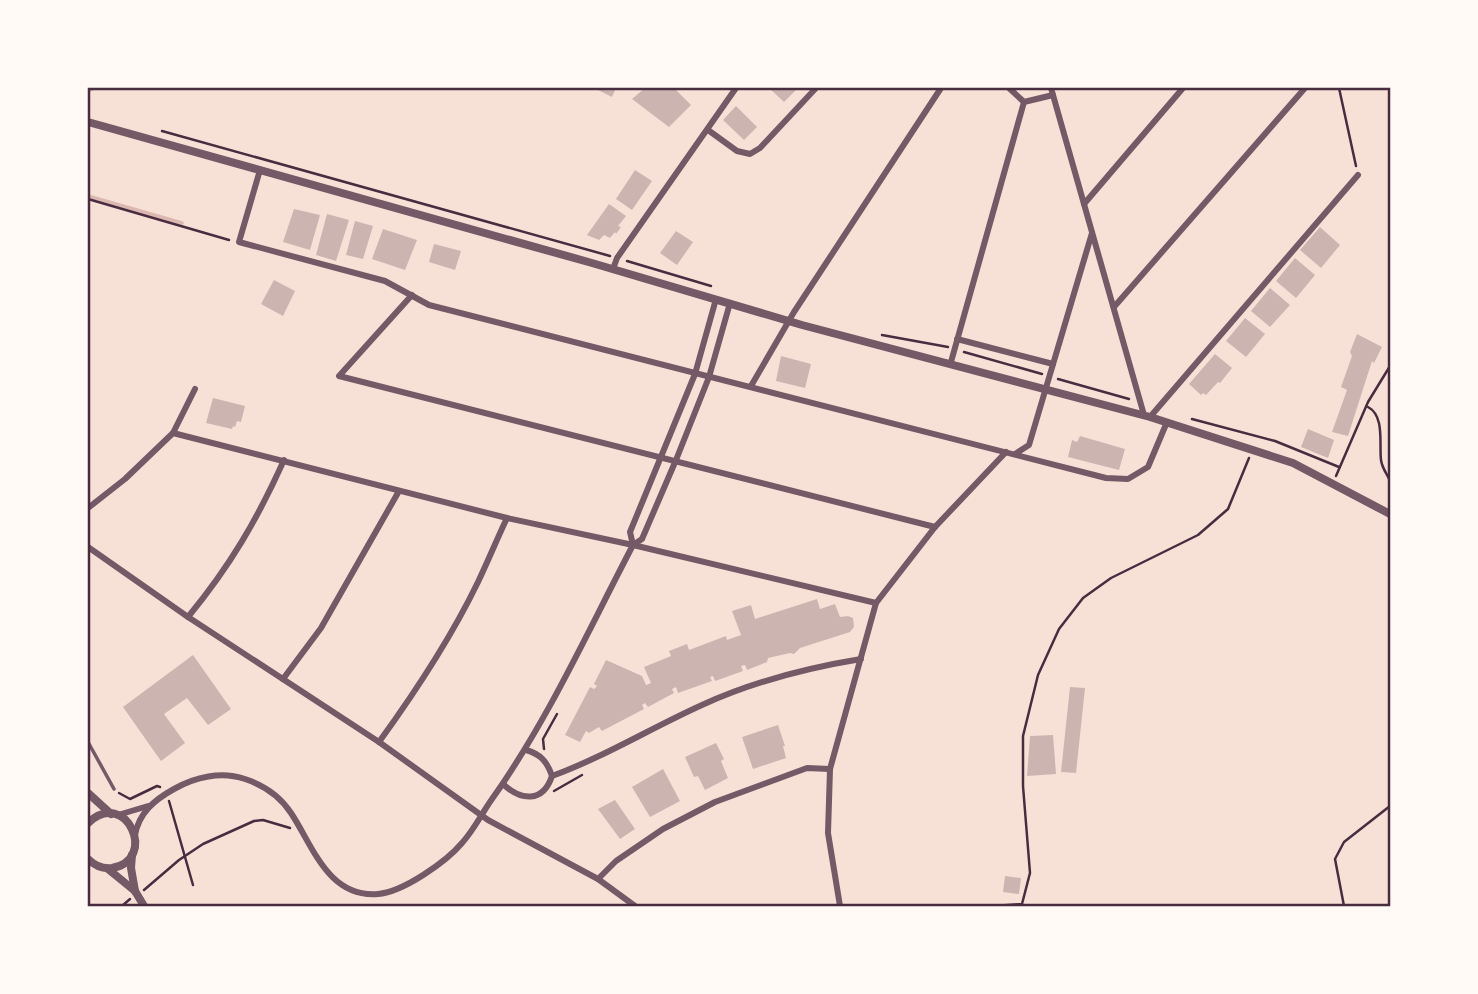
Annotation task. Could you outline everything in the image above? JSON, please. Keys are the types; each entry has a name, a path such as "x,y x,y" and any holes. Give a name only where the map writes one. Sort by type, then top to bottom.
{"street":[{"path":"612,268 736,88"},
{"path":"708,130 737,152 750,154 760,148 816,88"},
{"path":"751,386 789,321 941,88"},
{"path":"1009,88 1024,102"},
{"path":"1084,204 1183,88"},
{"path":"1114,307 1305,88"},
{"path":"1024,102 1052,91 1140,402 1147,416"},
{"path":"951,362 1024,102"},
{"path":"88,122 612,268 789,321 951,362 1181,426 1293,463 1391,514"},
{"path":"260,170 239,242 385,281 429,305 1106,478 1128,479 1148,467 1167,422"},
{"path":"1147,416 1358,175"},
{"path":"1016,454 1029,445 1092,232"},
{"path":"412,295 339,376 935,527"},
{"path":"633,545 630,532 695,374 716,299"},
{"path":"135,891 131,868 140,816 165,794 196,779 227,775 265,787 281,800 331,876 343,886 366,894 395,890 423,874 463,843 526,750 633,545 642,539 709,377 730,303"},
{"path":"957,339 1053,364"},
{"path":"88,508 125,479 173,433 195,389"},
{"path":"173,433 507,518 876,603"},
{"path":"840,906 828,833 830,769 876,603 935,527 1006,452"},
{"path":"188,617 240,548 284,460"},
{"path":"283,679 321,628 399,491"},
{"path":"379,742 410,701 441,650 477,583 507,518"},
{"path":"88,547 188,617 379,742 481,814 598,879 635,906"},
{"path":"552,776 583,765 702,705 741,690 815,666 861,659"},
{"path":"503,784 509,790 529,797 543,792 548,786 552,776 546,761 526,750"},
{"path":"598,879 616,862 663,829 715,802 807,768 830,769"},
{"path":"88,793 114,815 128,822 135,835"},
{"path":"88,823 99,815 114,815 150,806"},
{"path":"88,859 92,867 107,868 122,864 132,854"},
{"path":"107,868 135,891 144,906"}],"lane":[{"path":"88,742 114,789"}],"path":[{"path":"1339,88 1358,175"},
{"path":"155,129 720,289"},
{"path":"88,199 239,242"},
{"path":"876,335 895,335 954,349 1140,402"},
{"path":"1334,482 1366,407 1391,366"},
{"path":"1366,407 1375,413 1379,427 1381,462 1391,481"},
{"path":"1181,426 1184,416 1275,441 1339,467"},
{"path":"993,906 1022,904 1030,873 1023,786 1023,736 1038,675 1059,629 1083,598 1111,578 1198,535 1228,509 1253,448"},
{"path":"550,757 544,749 543,739 554,720"},
{"path":"551,793 586,772 583,765"},
{"path":"114,789 130,799 157,786 160,788"},
{"path":"169,800 193,885"},
{"path":"1345,906 1335,859 1344,842 1391,806"},
{"path":"148,887 203,844 254,821 263,820 289,827"},
{"path":"122,906 127,901"}],"building":[{"path":"594,88 616,88 612,97"},
{"path":"645,88 674,88 691,105 669,127 632,99"},
{"path":"769,88 798,88 784,102"},
{"path":"736,106 757,127 744,140 723,120"},
{"path":"635,170 652,181 632,210 616,199"},
{"path":"609,204 626,216 618,226 621,227 610,238 604,235 599,240 587,235"},
{"path":"294,209 320,215 310,250 283,242"},
{"path":"327,214 349,220 336,261 316,255"},
{"path":"355,221 373,226 363,259 346,255"},
{"path":"1320,227 1340,245 1321,268 1300,250"},
{"path":"383,229 417,240 405,270 372,259"},
{"path":"676,231 693,242 677,265 660,253"},
{"path":"434,244 461,251 455,270 429,262"},
{"path":"1295,258 1315,275 1296,298 1276,281"},
{"path":"274,280 295,291 283,316 261,304"},
{"path":"1270,288 1290,305 1270,327 1251,311"},
{"path":"1245,318 1265,334 1246,357 1226,341"},
{"path":"1357,334 1382,347 1374,363 1372,361 1348,436 1332,432 1347,390 1341,387"},
{"path":"1215,354 1232,368 1220,383 1206,395 1201,395 1189,384"},
{"path":"781,356 811,364 805,388 776,381"},
{"path":"213,398 245,406 241,422 237,421 232,429 206,423"},
{"path":"1308,429 1334,440 1328,458 1301,447"},
{"path":"1080,436 1125,449 1119,470 1068,457 1072,440 1077,442"},
{"path":"817,599 820,609 835,604 840,617 853,618 854,627 850,632 800,648 794,654 768,658 767,662 747,670 745,665 741,666 743,671 715,681 713,676 710,677 712,681 678,693 676,687 672,689 674,693 648,707 645,703 642,705 644,709 602,731 599,727 589,733 586,731 580,742 565,735 590,687 594,689 597,686 594,684 606,660 642,676 646,685 651,683 644,667 671,656 669,651 687,644 689,650 726,636 727,640 741,635 732,611 751,605 755,619"},
{"path":"193,655 231,709 208,725 187,698 164,714 185,743 161,761 123,707"},
{"path":"1070,687 1085,688 1076,773 1061,772"},
{"path":"778,725 786,758 753,769 742,737"},
{"path":"1053,735 1056,774 1027,776 1030,736"},
{"path":"716,743 724,759 721,761 728,778 705,790 698,776 694,777 685,757"},
{"path":"663,769 680,801 650,817 632,787"},
{"path":"615,800 635,829 620,839 598,809"},
{"path":"1005,876 1021,878 1019,894 1003,892"}],"waterway":[{"path":"88,91 95,88"},
{"path":"88,196 182,223"}]}
